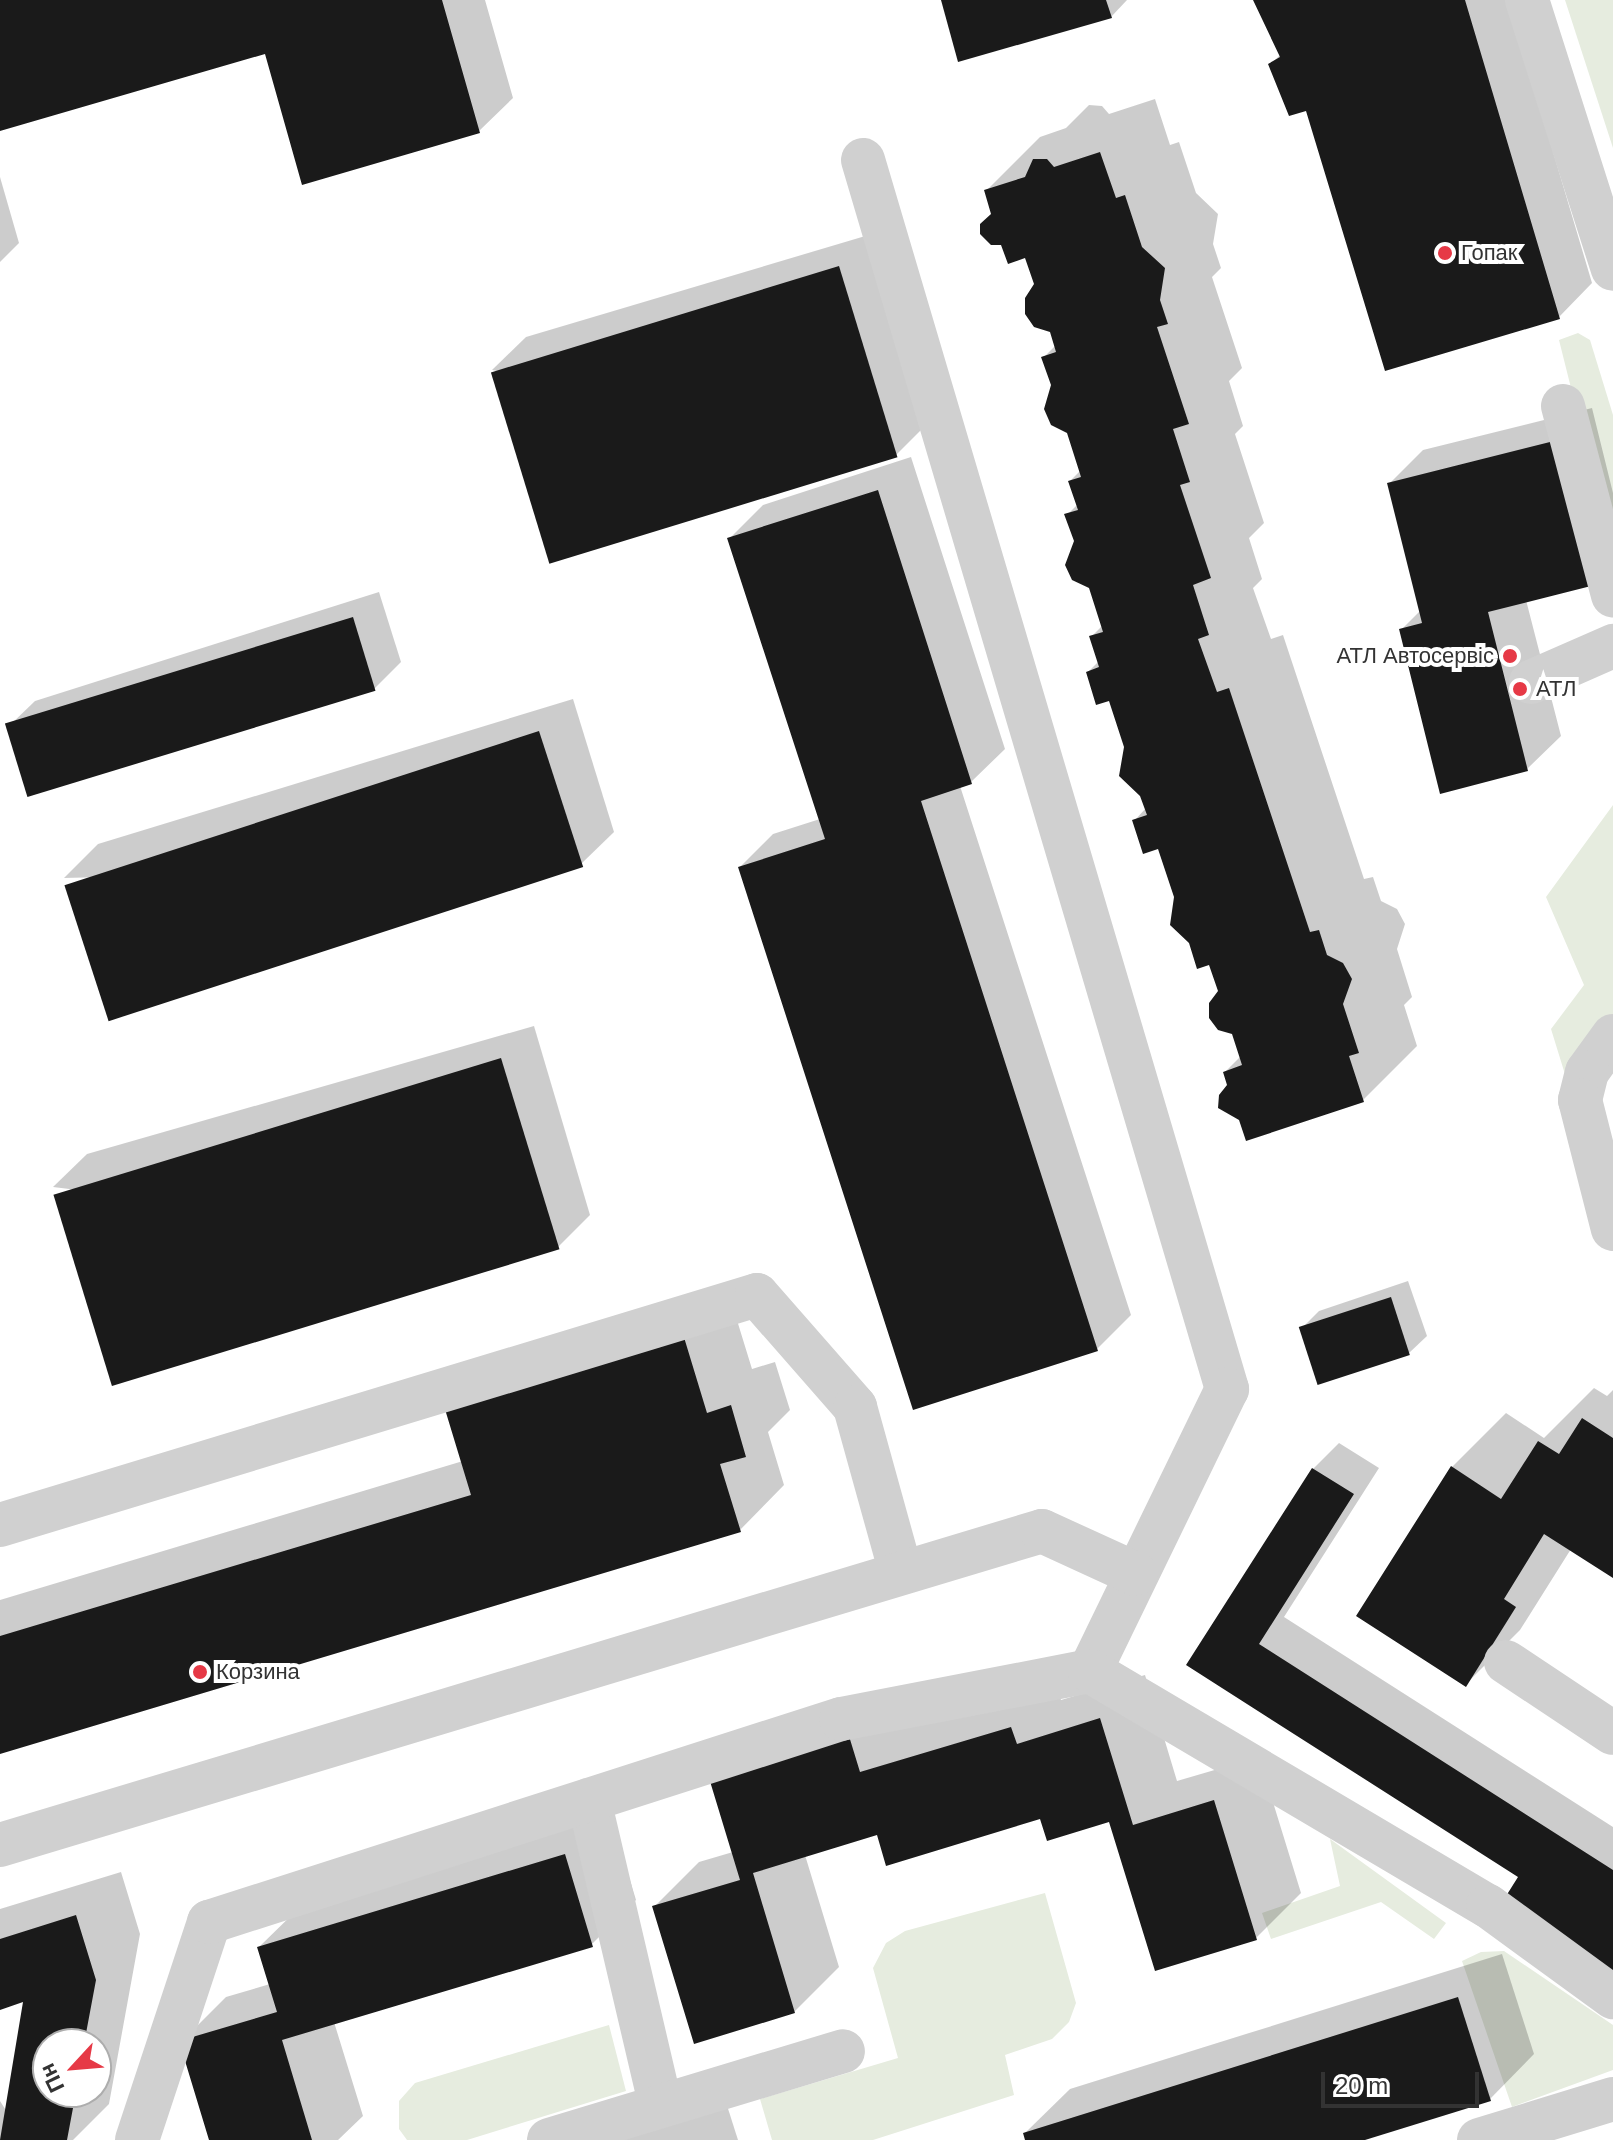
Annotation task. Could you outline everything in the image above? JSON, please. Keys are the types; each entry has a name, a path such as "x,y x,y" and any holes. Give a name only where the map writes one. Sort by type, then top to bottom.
{"lane":[{"path":"1527,0 1613,269"},
{"path":"863,160 1227,1389 1090,1671"},
{"path":"1563,406 1613,595"},
{"path":"1531,682 1613,646"},
{"path":"1613,1036 1587,1072 1580,1100 1613,1229"},
{"path":"0,1525 757,1295 855,1407 901,1573"},
{"path":"0,1845 1042,1531 1136,1574"},
{"path":"1506,1662 1613,1733"},
{"path":"137,2140 209,1922 841,1719 1090,1671 1488,1906 1613,1997"},
{"path":"589,1800 661,2106"},
{"path":"549,2140 843,2051"},
{"path":"1479,2140 1613,2099"}],"shaded area":[{"path":"1565,0 1613,0 1613,148"},
{"path":"1578,333 1590,340 1613,415 1613,556 1559,340"},
{"path":"1613,805 1613,1018 1568,1084 1551,1029 1584,985 1546,897"},
{"path":"1330,1839 1446,1923 1434,1939 1381,1902 1271,1939 1262,1913 1340,1886"},
{"path":"1045,1893 1076,2003 1069,2022 1052,2039 1005,2055 1014,2095 873,2140 772,2140 760,2099 898,2058 873,1968 886,1943 905,1931"},
{"path":"1504,1951 1613,2025 1613,2070 1512,2107 1462,1961 1481,1952"},
{"path":"609,2025 626,2091 467,2140 407,2140 399,2129 399,2101 415,2083"}],"building":[{"path":"0,0 442,0 480,133 302,185 265,54 0,131"},
{"path":"941,0 1106,0 1112,18 958,62"},
{"name":"Гопак","path":"1253,0 1465,0 1560,319 1385,371 1306,111 1289,116 1268,64 1280,57"},
{"path":"1100,152 1116,198 1125,195 1142,247 1165,268 1160,300 1168,324 1157,327 1189,424 1173,429 1190,482 1180,485 1211,578 1193,585 1209,635 1198,639 1217,692 1229,688 1310,932 1319,930 1327,955 1343,963 1352,979 1343,1004 1359,1053 1349,1056 1364,1102 1246,1141 1239,1120 1218,1108 1219,1095 1227,1085 1223,1072 1242,1065 1232,1034 1218,1030 1209,1018 1209,1003 1218,991 1209,965 1197,969 1189,943 1170,925 1174,897 1158,849 1143,854 1132,820 1147,815 1140,796 1119,776 1124,747 1109,701 1096,705 1086,672 1099,667 1089,636 1103,632 1089,588 1072,580 1065,565 1074,541 1064,514 1078,510 1068,481 1081,477 1067,433 1051,425 1044,409 1051,385 1041,357 1056,352 1050,332 1034,327 1025,314 1025,298 1034,284 1025,258 1008,264 1001,245 991,245 980,234 980,224 991,214 984,190 1025,177 1033,159 1047,159 1054,167"},
{"path":"839,266 897,457 549,564 491,372"},
{"path":"1558,440 1595,585 1488,612 1528,771 1440,794 1399,629 1422,623 1387,483"},
{"path":"878,490 972,784 921,801 1098,1351 913,1410 738,867 825,839 727,538"},
{"path":"353,617 376,691 27,797 5,723"},
{"path":"539,731 583,867 109,1021 64,885"},
{"path":"501,1058 559,1249 112,1386 53,1195"},
{"path":"1391,1297 1410,1355 1318,1385 1299,1327"},
{"path":"683,1334 707,1413 731,1405 746,1457 720,1464 741,1532 0,1754 0,1636 471,1495 444,1406"},
{"path":"1582,1418 1613,1438 1613,1578 1544,1534 1504,1599 1516,1607 1466,1687 1356,1616 1451,1466 1501,1499 1538,1441 1559,1454"},
{"path":"1312,1468 1354,1494 1259,1644 1613,1870 1613,1975 1501,1904 1518,1877 1186,1665"},
{"path":"1100,1718 1133,1825 1214,1800 1257,1940 1155,1971 1109,1822 1047,1841 1040,1819 886,1866 877,1835 753,1873 795,2013 694,2044 652,1906 740,1880 709,1778 849,1736 860,1772 1011,1727 1017,1744"},
{"path":"565,1854 593,1947 282,2040 312,2140 209,2140 179,2041 277,2012 257,1947"},
{"path":"76,1915 96,1980 87,2028 32,2028 32,2108 73,2108 67,2140 0,2140 23,2002 0,2010 0,1939"},
{"path":"1458,1997 1491,2101 1365,2140 1025,2140 1023,2133"}],"place":[{"name":"Гопак","path":"1445,253"},
{"name":"АТЛ Автосервіс","path":"1510,656"},
{"name":"АТЛ","path":"1520,689"},
{"name":"Корзина","path":"200,1672"}]}
